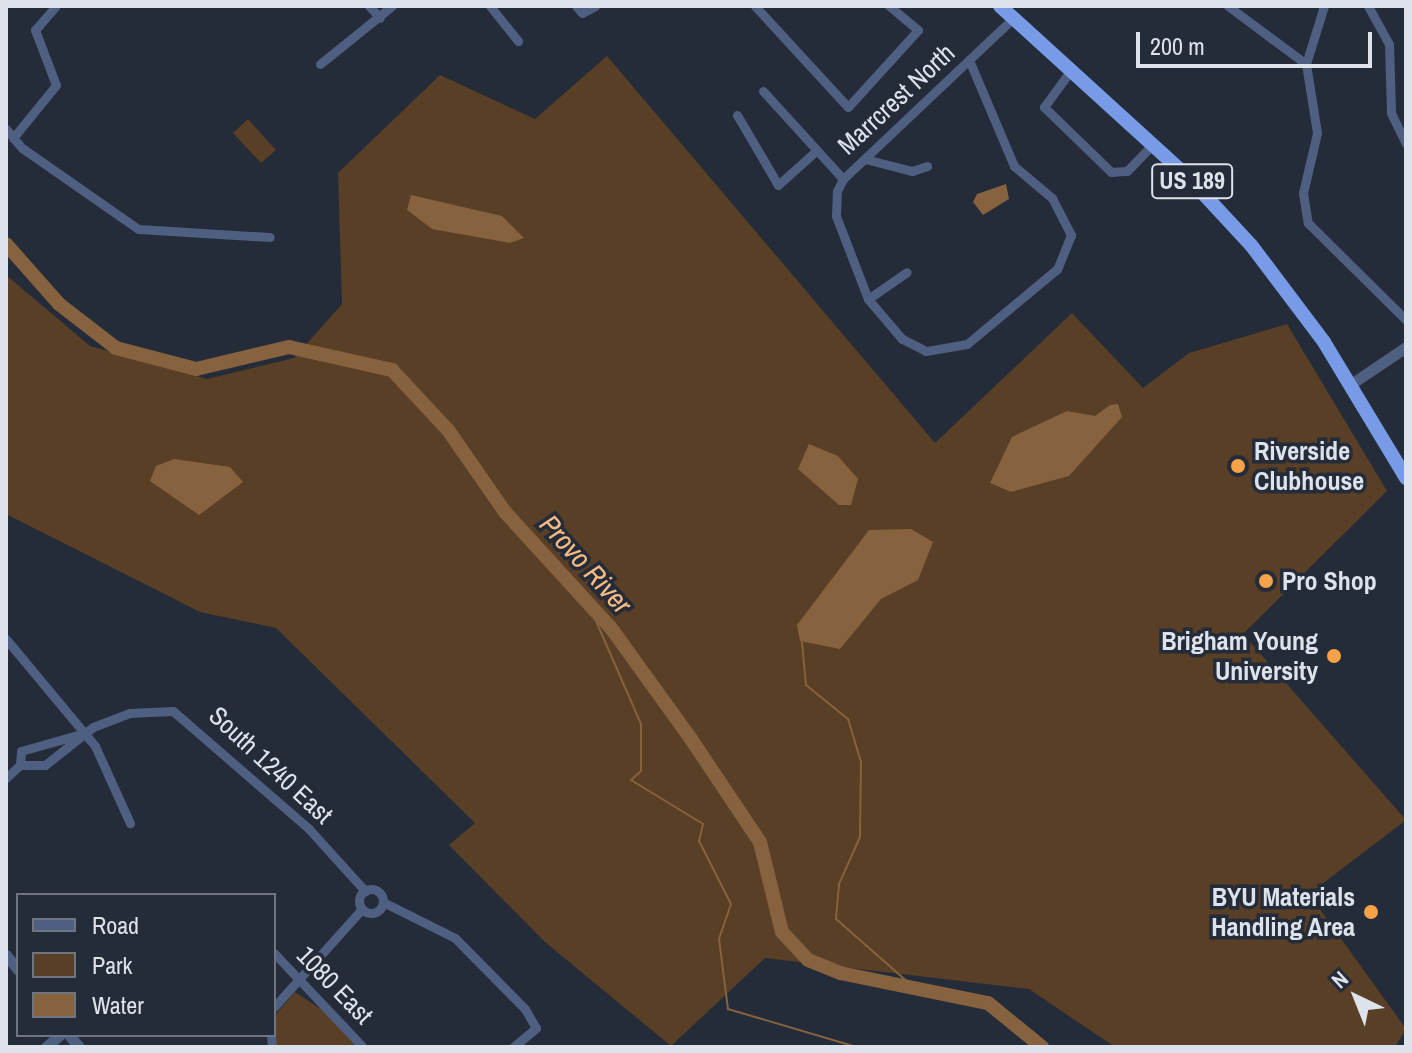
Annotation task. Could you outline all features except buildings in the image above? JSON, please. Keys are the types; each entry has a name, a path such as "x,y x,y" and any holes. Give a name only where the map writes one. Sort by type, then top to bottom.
{"highway":[{"name":"US 189","path":"1000,6 1153,144 1270,267 1351,384 1406,478"}],"street":[{"path":"13,138 56,85 35,30 56,6"},
{"path":"369,6 380,18"},
{"path":"320,64 392,6"},
{"path":"490,6 518,41"},
{"path":"579,10 595,6"},
{"path":"755,6 848,107 918,30 889,6"},
{"path":"1228,6 1306,64"},
{"path":"1324,6 1306,64 1317,133 1303,193 1308,223 1406,320"},
{"path":"1368,6 1389,44 1391,113 1406,144"},
{"name":"Marrcrest North","path":"843,179 1013,18"},
{"path":"763,91 843,179 836,216 868,299 912,347 943,351 967,344 1057,269 1071,235 1052,198 1014,166 969,60"},
{"path":"1071,70 1044,107 1111,172 1127,171 1153,144"},
{"path":"737,115 780,183 817,150"},
{"path":"6,129 13,138 147,233 270,237"},
{"path":"865,159 912,171 927,166"},
{"path":"868,299 907,272"},
{"path":"1351,384 1406,347"},
{"path":"6,639 85,733 130,823"},
{"name":"South 1240 East","path":"85,733 141,709 190,719 365,891 376,890 383,902"},
{"path":"20,765 21,751 35,743 85,733"},
{"path":"6,778 20,765 45,765 85,733"},
{"path":"276,1005 303,980 362,909 365,891"},
{"path":"362,909 375,913 383,902 455,938 536,1028 513,1047"},
{"name":"1080 East","path":"276,955 363,1047"}],"green space":[{"path":"607,56 935,443 1072,313 1143,388 1189,353 1287,324 1387,491 1243,634 1406,820 1309,894 1406,1029 1395,1047 1115,1047 1029,989 765,958 671,1046 545,942 449,845 475,823 276,628 200,612 6,514 6,275 90,346 207,379 294,358 342,304 338,173 440,75 535,119"},
{"path":"248,119 276,150 261,163 233,133"},
{"path":"295,992 331,1016 356,1047 275,1047 276,1014"}],"water":[{"path":"1006,184 1009,199 983,215 973,202 977,194"},
{"path":"411,195 502,216 524,238 510,243 432,229 407,210"},
{"path":"1118,404 1122,417 1069,476 1011,492 990,483 1012,437 1067,411 1095,416 1110,405"},
{"path":"809,444 838,456 858,479 851,505 839,505 798,469"},
{"path":"174,459 230,467 243,482 199,515 150,481 156,466"},
{"path":"911,529 933,542 918,580 881,599 840,649 800,641 797,625 869,530"}],"waterway":[{"name":"Provo River","path":"6,244 59,304 116,348 196,369 289,347 392,370 448,430 505,512 611,628 691,739 760,842 782,932 808,960 840,973 988,1003 1042,1047"},
{"path":"589,605 641,724 641,771 631,780 703,824 699,841 731,904 719,939 728,1009 856,1047"},
{"path":"802,642 806,685 848,719 861,762 860,837 839,884 836,919 911,985"}],"place":[{"name":"Riverside Clubhouse","path":"1238,466"},
{"name":"Pro Shop","path":"1266,581"},
{"name":"Brigham Young University","path":"1334,656"},
{"name":"BYU Materials Handling Area","path":"1371,912"}]}
